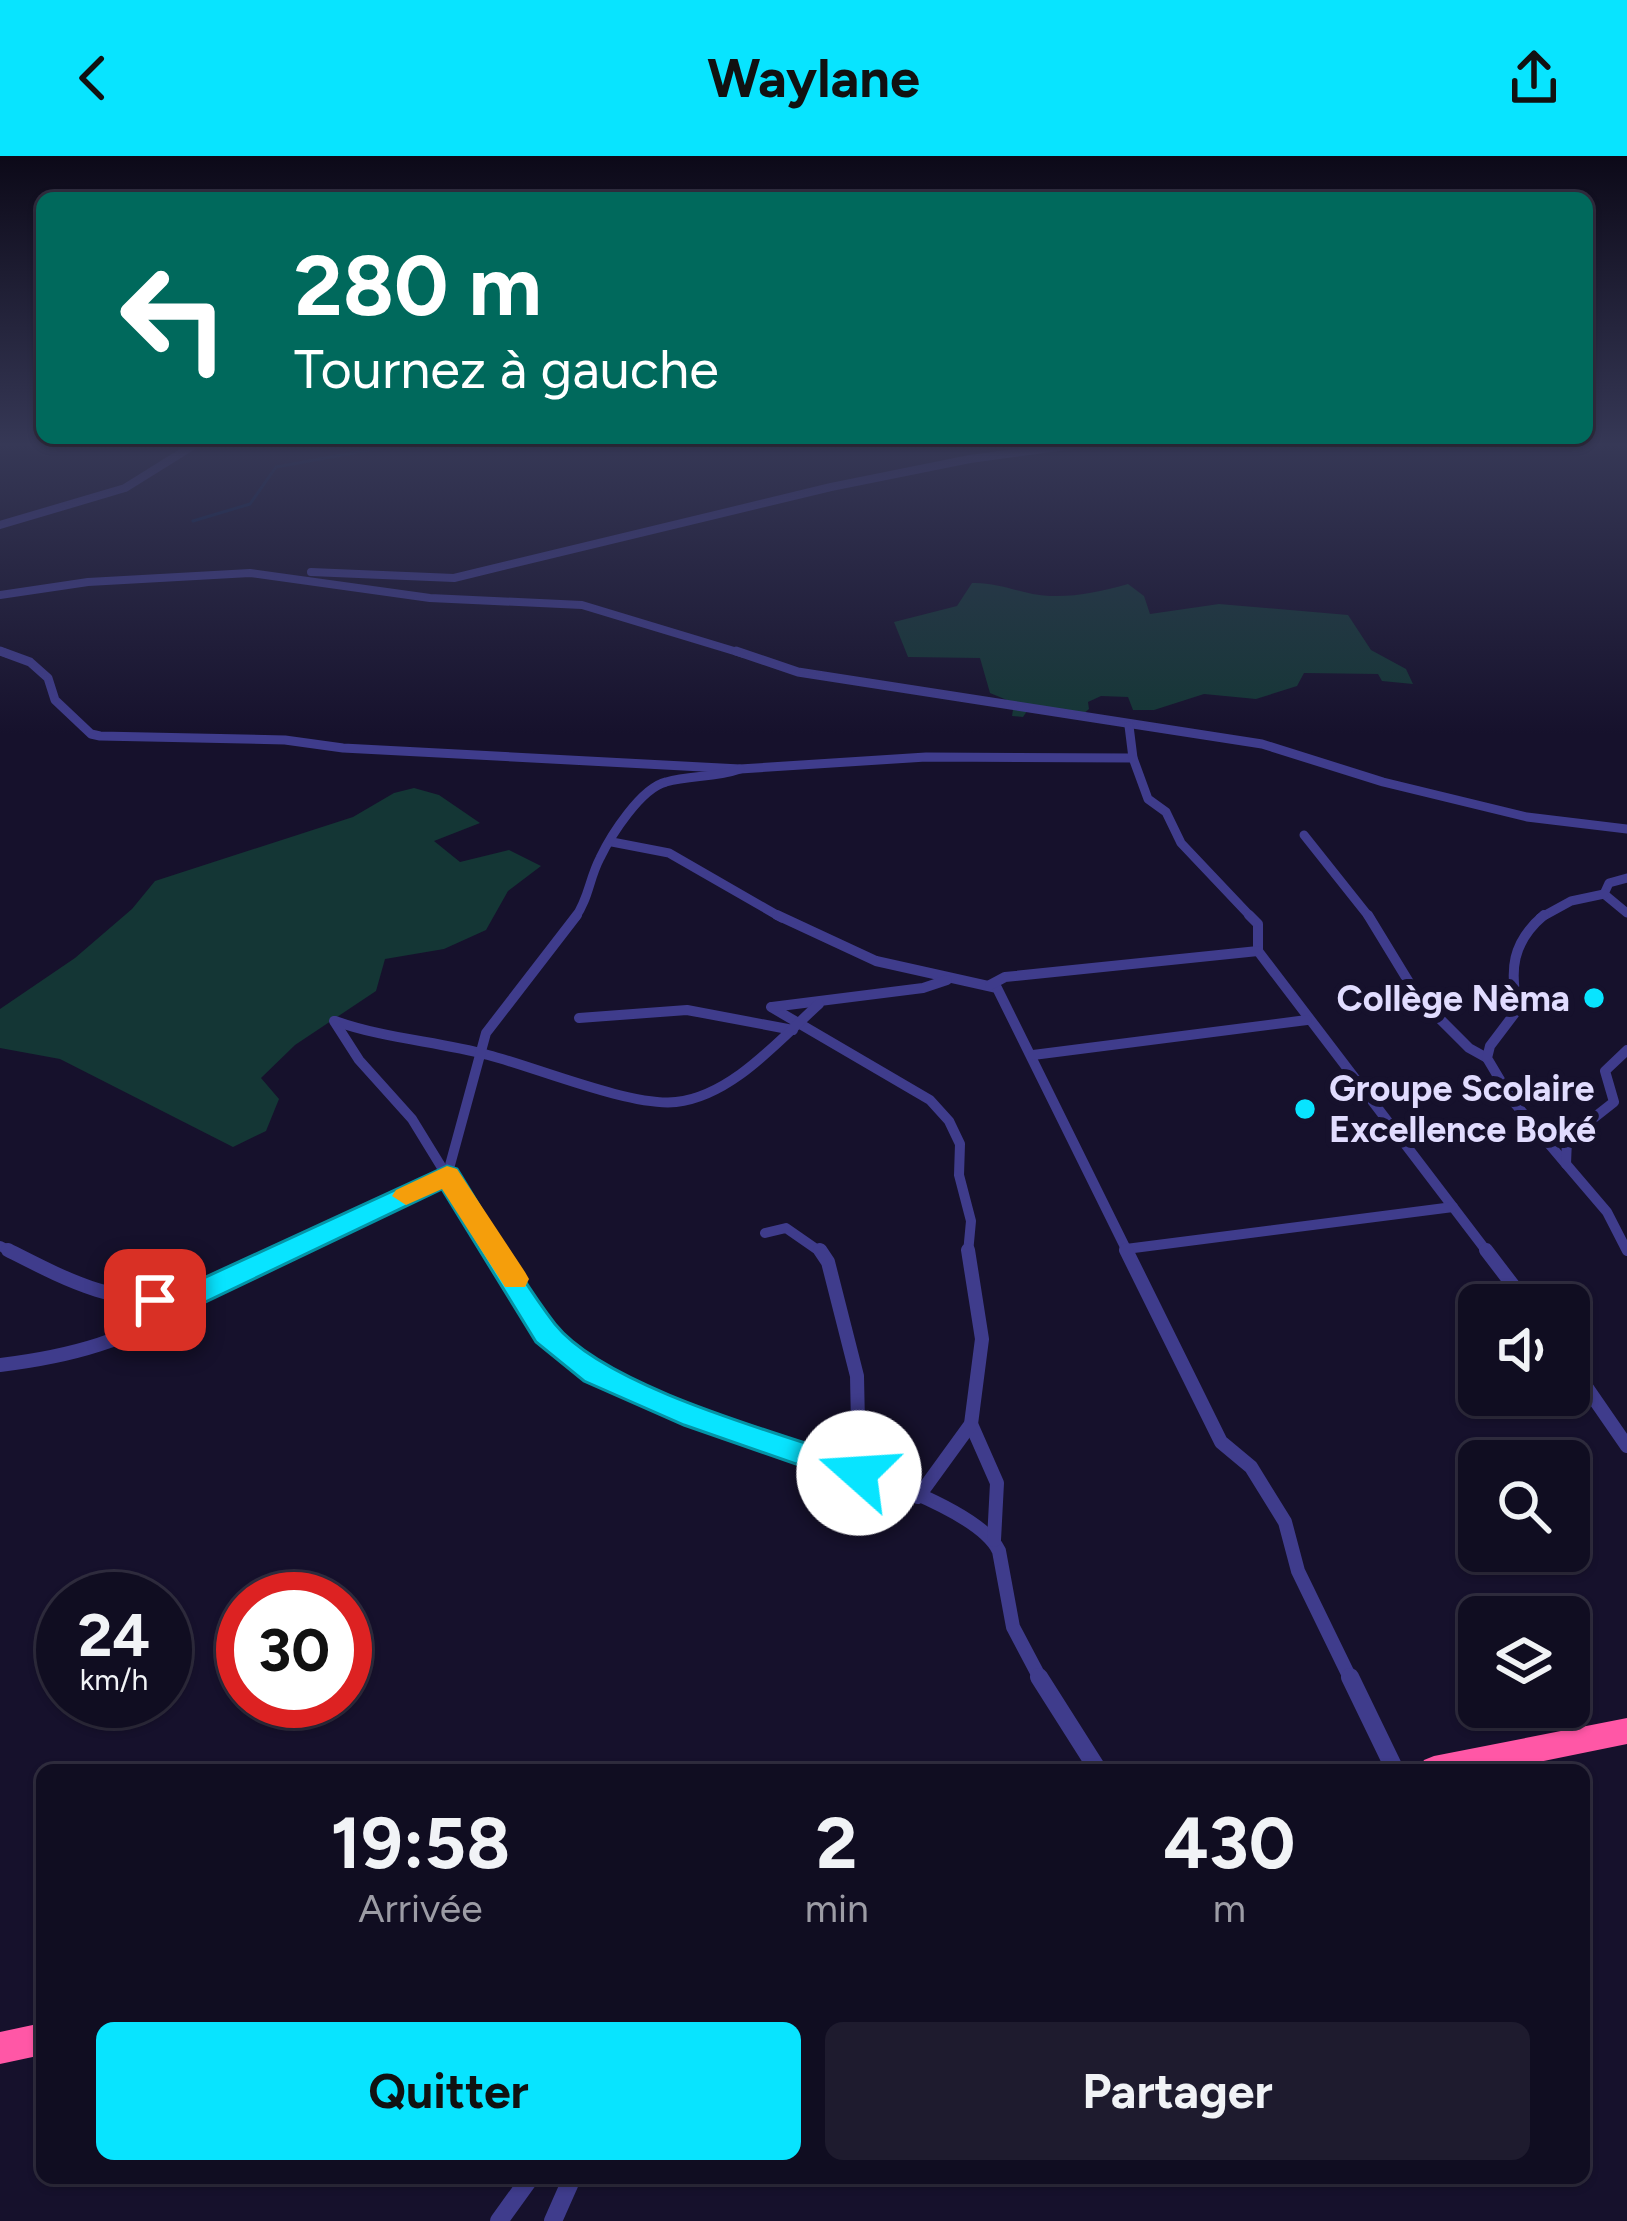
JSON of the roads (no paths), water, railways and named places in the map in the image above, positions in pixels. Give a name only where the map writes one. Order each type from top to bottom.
[{"type":"highway","points":[[1464,1764],[1627,1731]]},
{"type":"highway","points":[[0,2048],[36,2040]]},
{"type":"street","points":[[0,596],[88,582],[250,573],[454,578],[606,541]]},
{"type":"street","points":[[250,573],[430,598],[595,607],[798,672],[1262,744],[1383,782],[1527,817],[1627,829]]},
{"type":"street","points":[[0,650],[31,662],[48,678],[55,700],[91,734],[100,736],[286,740],[343,748],[740,769],[926,757],[1133,758]]},
{"type":"street","points":[[1129,726],[1133,758],[1148,799],[1166,812],[1181,843],[1258,924],[1258,952],[1512,1284]]},
{"type":"street","points":[[0,1365],[42,1362],[132,1330],[179,1307],[189,1297],[447,1175],[486,1033],[588,900],[598,859],[644,796],[663,782],[718,777],[740,769]]},
{"type":"street","points":[[1304,835],[1377,926],[1388,953],[1418,997],[1469,1048],[1487,1058],[1512,1100],[1606,1212],[1627,1252]]},
{"type":"street","points":[[612,842],[669,853],[804,930],[876,961],[997,988],[1221,1442],[1251,1467],[1285,1522],[1298,1571],[1392,1764]]},
{"type":"street","points":[[1604,894],[1609,884],[1627,878]]},
{"type":"street","points":[[1487,1058],[1490,1046],[1518,1010],[1510,976],[1525,933],[1552,906],[1576,896],[1604,894],[1627,914]]},
{"type":"street","points":[[990,985],[1005,977],[1258,952]]},
{"type":"street","points":[[918,1497],[971,1424],[982,1339],[966,1240],[970,1209],[953,1130],[930,1100],[796,1027],[771,1007],[819,1004],[948,980]]},
{"type":"street","points":[[819,1004],[796,1027],[711,1090],[676,1102],[641,1099],[482,1053],[383,1038],[334,1021],[359,1060],[412,1119],[547,1334],[595,1373],[695,1416],[918,1497],[972,1520],[994,1540]]},
{"type":"street","points":[[579,1018],[712,1011],[796,1027]]},
{"type":"street","points":[[1033,1054],[1307,1019]]},
{"type":"street","points":[[1566,1164],[1567,1139],[1614,1102],[1605,1071],[1627,1050]]},
{"type":"street","points":[[1126,1249],[1210,1240],[1349,1215],[1454,1207]]},
{"type":"street","points":[[765,1233],[786,1228],[819,1249],[828,1262],[857,1376],[859,1473]]},
{"type":"street","points":[[0,1246],[97,1294],[155,1300],[189,1297]]},
{"type":"street","points":[[1590,1392],[1627,1446]]},
{"type":"street","points":[[971,1424],[998,1483],[994,1540],[1017,1638],[1095,1764]]},
{"type":"street","points":[[499,2221],[526,2184]]},
{"type":"street","points":[[553,2221],[569,2184]]},
{"type":"place","name":"Collège Nèma","points":[[1594,998]]},
{"type":"place","name":"Groupe Scolaire Excellence Boké","points":[[1305,1109]]}]
